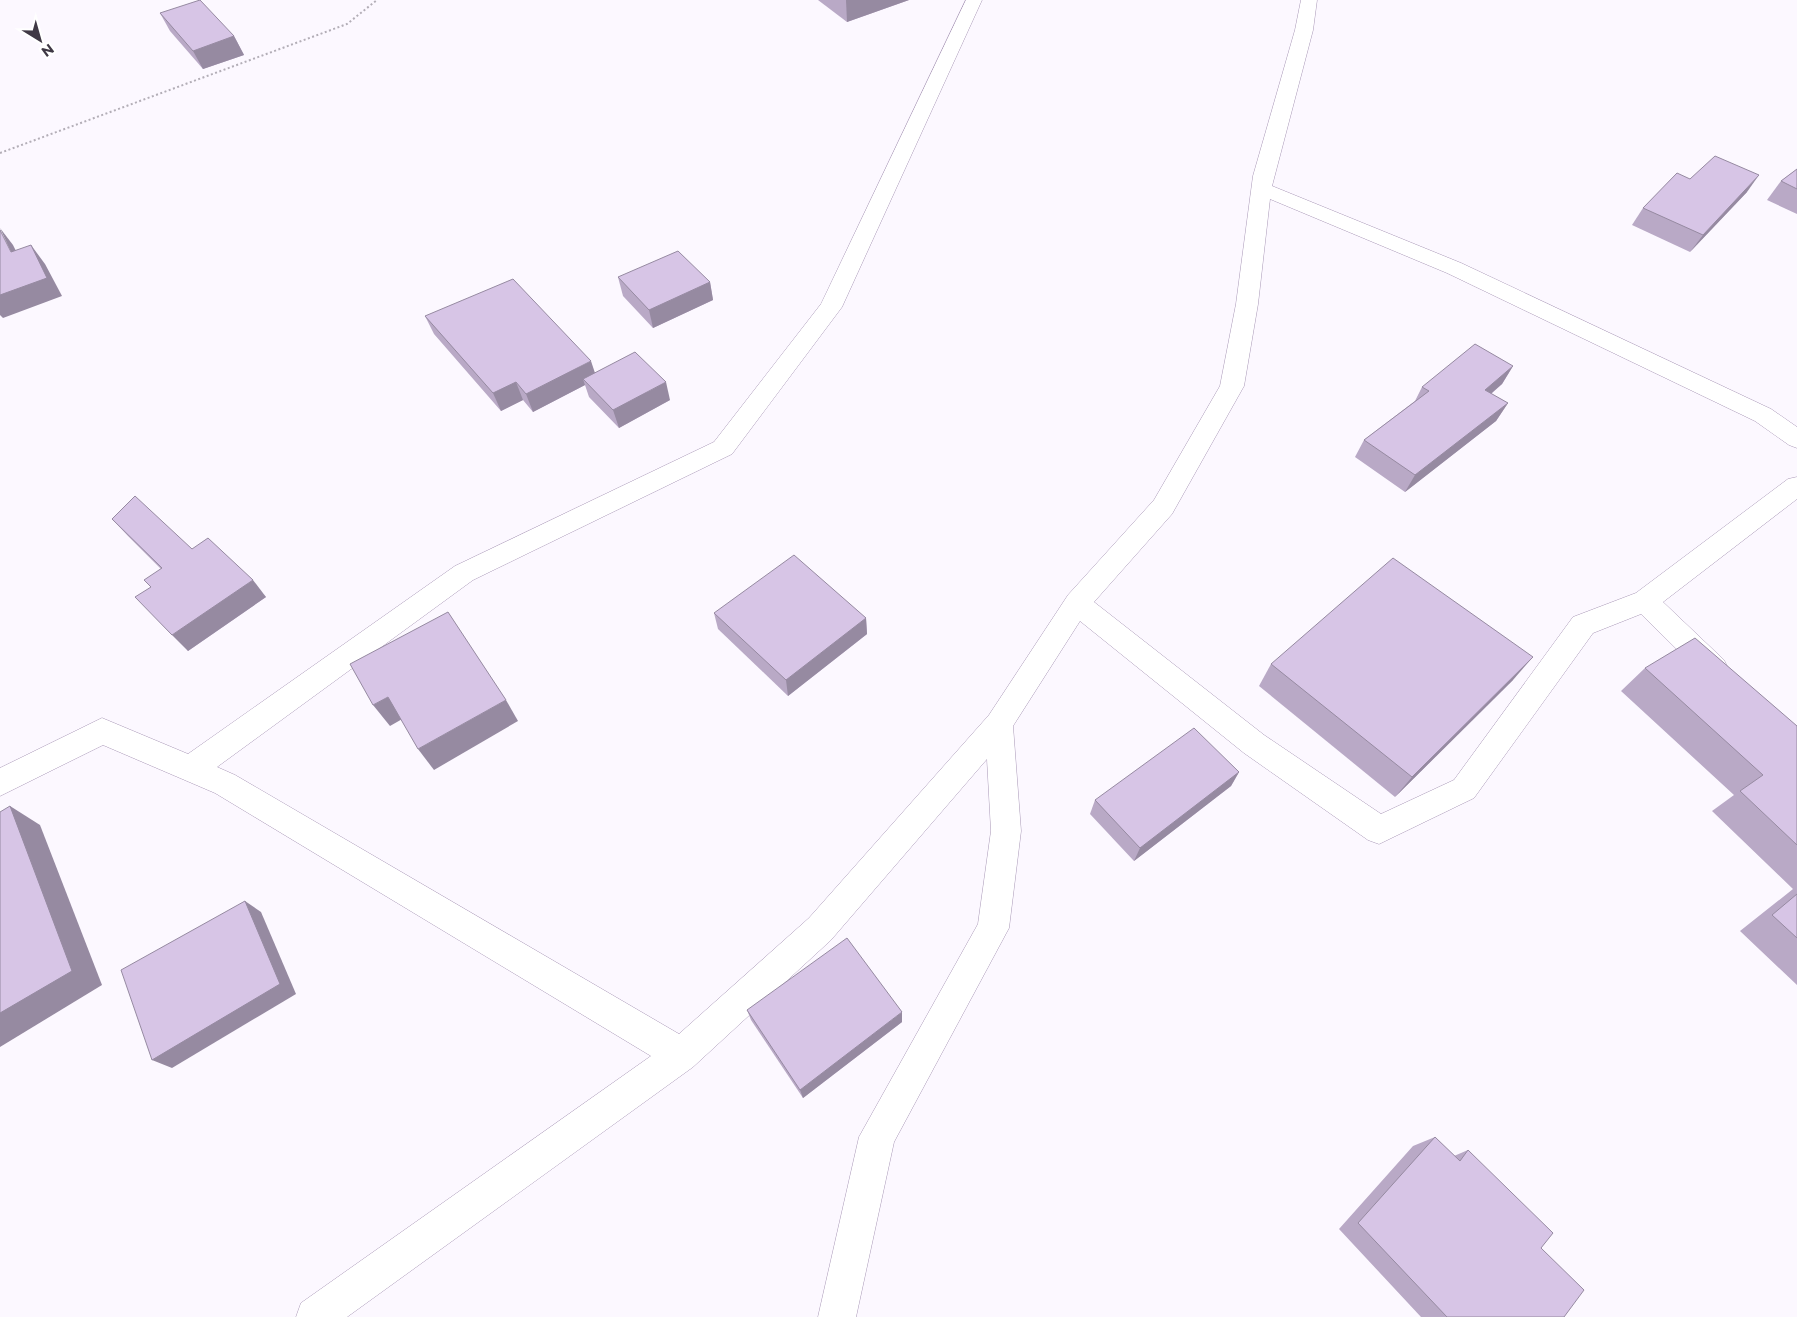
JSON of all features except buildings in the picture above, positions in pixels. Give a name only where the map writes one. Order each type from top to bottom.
[{"type":"street","points":[[190,769],[464,573],[723,448],[831,307],[974,0]]},
{"type":"street","points":[[315,1317],[682,1054],[820,929],[999,724],[1077,603],[1163,507],[1232,386],[1247,304],[1262,189],[1304,30],[1309,0]]},
{"type":"street","points":[[1262,189],[1454,268],[1764,415],[1797,438]]},
{"type":"street","points":[[1077,603],[1254,744],[1379,830],[1464,789],[1583,625],[1645,601],[1797,486]]},
{"type":"street","points":[[1645,601],[1729,682]]},
{"type":"street","points":[[837,1317],[877,1137],[994,928],[1006,831],[999,724]]},
{"type":"street","points":[[0,783],[102,732],[190,769],[234,790],[682,1054]]},
{"type":"path","points":[[0,153],[347,24],[377,0]]}]
